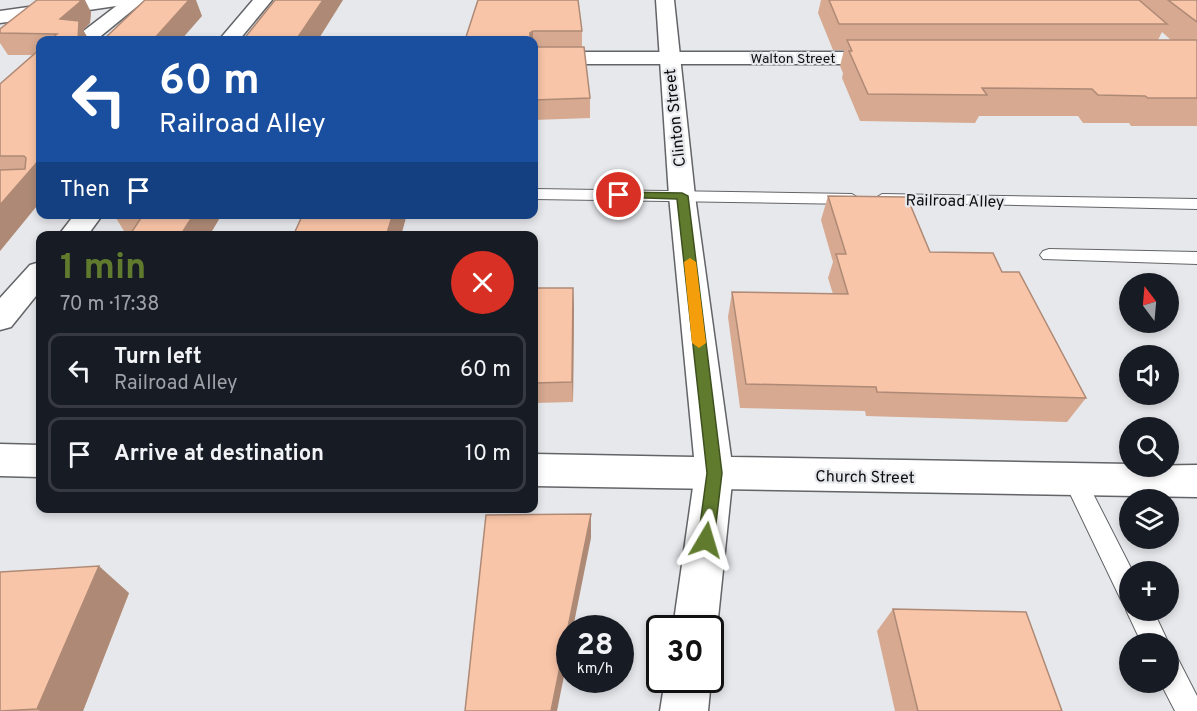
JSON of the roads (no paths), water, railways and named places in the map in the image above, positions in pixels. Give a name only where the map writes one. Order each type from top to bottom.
[{"type":"street","points":[[0,17],[116,0]]},
{"type":"street","points":[[89,36],[136,0]]},
{"type":"street","points":[[232,36],[263,0]]},
{"type":"street","name":"Clinton Street","points":[[664,0],[682,196],[714,473],[697,615]]},
{"type":"street","name":"Walton Street","points":[[538,58],[904,58]]},
{"type":"street","points":[[76,231],[86,219]]},
{"type":"street","points":[[0,319],[36,277]]},
{"type":"street","points":[[0,460],[36,461]]},
{"type":"street","name":"Church Street","points":[[538,470],[1197,481]]},
{"type":"street","points":[[684,711],[686,693]]},
{"type":"lane","name":"Railroad Alley","points":[[538,194],[1197,204]]},
{"type":"lane","points":[[1049,255],[1197,258]]},
{"type":"lane","points":[[1074,479],[1119,569]]},
{"type":"lane","points":[[1179,690],[1190,711]]}]
